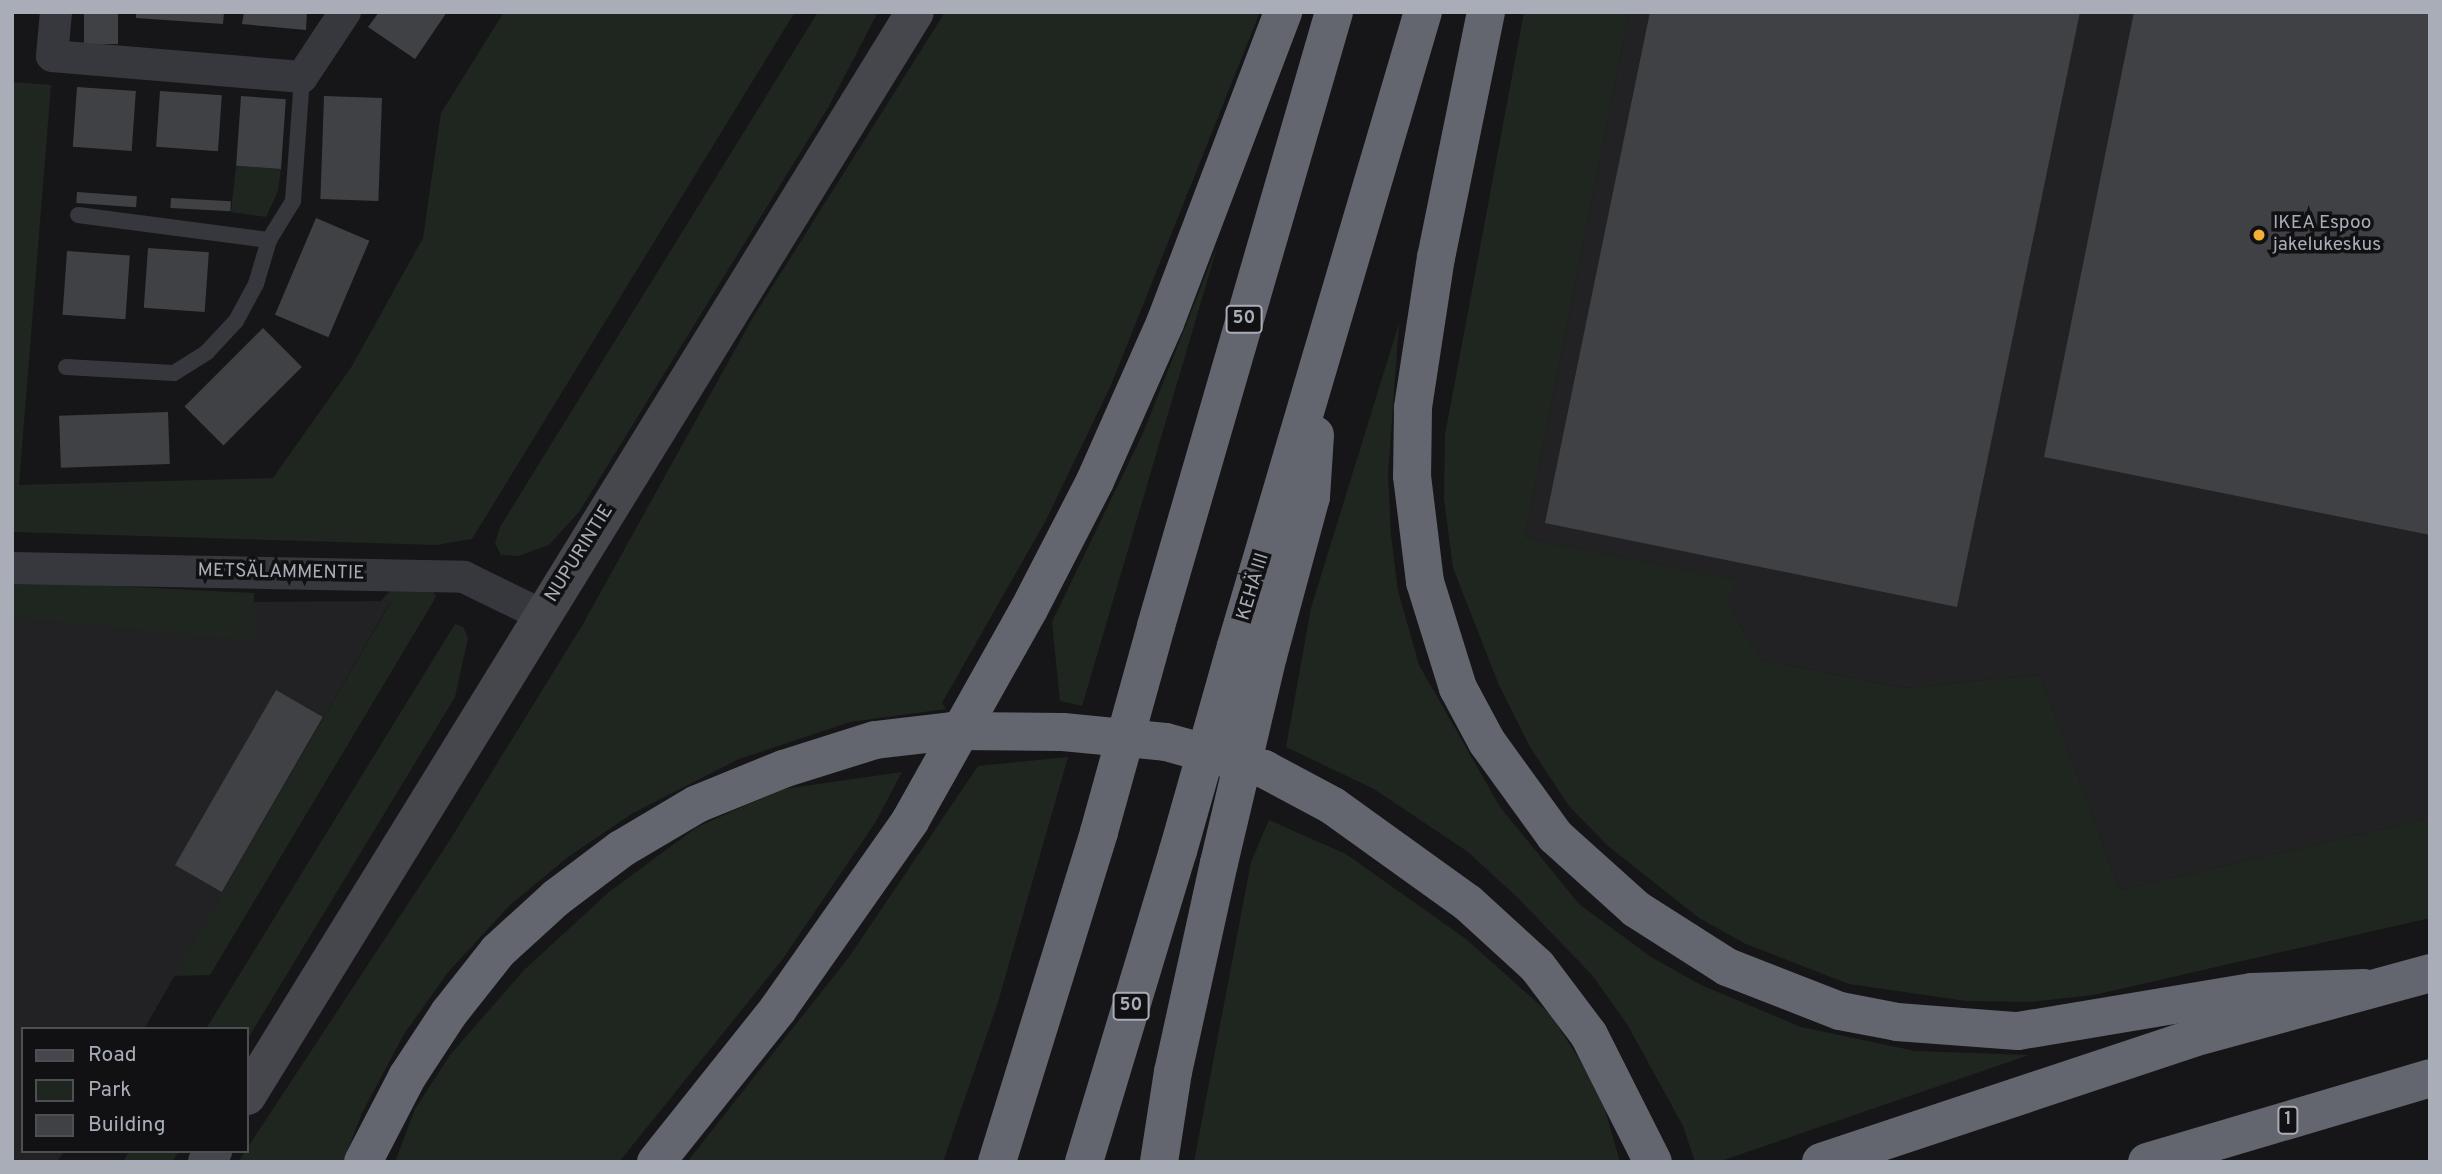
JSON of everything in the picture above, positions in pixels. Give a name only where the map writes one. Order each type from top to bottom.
[{"type":"highway","points":[[656,1162],[778,1009],[910,821],[1029,609],[1095,481],[1165,323],[1283,12]]},
{"type":"highway","name":"50","points":[[997,1162],[1098,832],[1334,12]]},
{"type":"highway","name":"KEHÄ III","points":[[1084,1162],[1178,851],[1252,651],[1319,363],[1423,12]]},
{"type":"highway","points":[[1486,12],[1436,257],[1413,408],[1412,476],[1425,582],[1458,688],[1487,742],[1555,836],[1636,909],[1727,967],[1840,1011],[1897,1023],[2018,1031],[2252,992],[2364,989]]},
{"type":"highway","points":[[1159,1162],[1173,1072],[1219,863],[1252,651]]},
{"type":"highway","points":[[363,1162],[407,1077],[449,1013],[498,951],[556,898],[621,849],[697,804],[783,769],[876,740],[953,731],[1063,732],[1166,742],[1264,769],[1333,806],[1468,903],[1538,966],[1589,1035],[1650,1153]]},
{"type":"highway","points":[[1821,1162],[2193,1038],[2430,973]]},
{"type":"highway","name":"1","points":[[2147,1162],[2430,1078]]},
{"type":"main road","name":"NUPURINTIE","points":[[248,1094],[915,12]]},
{"type":"street","points":[[56,12],[52,56],[302,77],[345,12]]},
{"type":"street","name":"METSÄLAMMENTIE","points":[[12,568],[464,577],[542,615]]},
{"type":"lane","points":[[66,367],[174,373],[207,352],[236,321],[256,284],[269,240],[293,201],[302,77]]},
{"type":"lane","points":[[78,215],[269,240]]},
{"type":"shaded area","points":[[1629,12],[2430,12],[2430,818],[2120,890],[2040,675],[1903,688],[1761,660],[1728,605],[1735,580],[1525,538]]},
{"type":"shaded area","points":[[12,590],[253,602],[391,601],[145,1027],[21,1027],[21,1153],[63,1153],[57,1162],[12,1162]]},
{"type":"green space","points":[[504,12],[795,12],[472,539],[436,545],[12,532],[12,82],[51,85],[19,485],[273,478],[352,366],[423,238],[441,113]]},
{"type":"green space","points":[[818,12],[878,12],[829,106],[579,512],[549,545],[518,556],[501,555],[495,543],[500,527]]},
{"type":"green space","points":[[945,12],[1260,12],[1111,385],[1046,520],[942,703],[946,709],[850,722],[739,759],[633,813],[568,857],[510,905],[449,971],[404,1034],[362,1113],[343,1162],[238,1162],[244,1153],[248,1153],[248,1147],[448,843],[583,624],[752,319]]},
{"type":"green space","points":[[1524,12],[1629,12],[1525,538],[1736,580],[1728,605],[1761,660],[1903,688],[2040,675],[2120,890],[2430,818],[2430,918],[2094,995],[2030,1002],[1966,1001],[1849,984],[1746,944],[1699,918],[1608,846],[1569,806],[1530,747],[1499,685],[1453,568],[1444,499],[1445,435]]},
{"type":"green space","points":[[236,166],[281,169],[278,191],[266,217],[231,212]]},
{"type":"green space","points":[[1218,244],[1082,706],[1060,701],[1052,622],[1144,431]]},
{"type":"green space","points":[[1399,323],[1388,475],[1391,535],[1398,591],[1419,665],[1500,807],[1579,904],[1651,957],[1701,985],[1801,1027],[1915,1051],[2029,1055],[1718,1162],[1695,1162],[1683,1126],[1627,1024],[1592,975],[1518,898],[1468,852],[1374,789],[1286,747],[1311,608]]},
{"type":"green space","points":[[12,581],[254,593],[254,641],[12,617]]},
{"type":"green space","points":[[392,589],[433,591],[436,597],[210,975],[174,976],[391,602],[381,601]]},
{"type":"green space","points":[[455,624],[463,627],[468,638],[455,697],[248,1038],[248,1027],[207,1027]]},
{"type":"green space","points":[[1068,757],[998,1002],[943,1162],[687,1162],[849,957],[978,766]]},
{"type":"green space","points":[[902,772],[875,823],[782,960],[619,1162],[395,1162],[415,1109],[450,1055],[524,970],[609,892],[697,827],[783,789]]},
{"type":"green space","points":[[1269,820],[1346,854],[1466,939],[1551,1015],[1600,1092],[1620,1162],[1194,1162],[1251,862]]},
{"type":"green space","points":[[128,1153],[178,1153],[172,1162],[123,1162]]},
{"type":"building","points":[[84,12],[118,12],[118,44],[84,44]]},
{"type":"building","points":[[136,12],[224,12],[223,24],[136,18]]},
{"type":"building","points":[[244,12],[307,12],[306,30],[242,24]]},
{"type":"building","points":[[379,12],[447,12],[415,59],[368,27]]},
{"type":"building","points":[[1650,12],[2080,12],[1957,607],[1545,523]]},
{"type":"building","name":"IKEA Espoo jakelukeskus","points":[[2134,12],[2430,12],[2430,535],[2044,457]]},
{"type":"building","points":[[77,87],[136,91],[132,151],[73,147]]},
{"type":"building","points":[[160,91],[222,95],[218,151],[156,147]]},
{"type":"building","points":[[241,96],[286,99],[281,169],[236,166]]},
{"type":"building","points":[[324,96],[382,98],[378,201],[320,199]]},
{"type":"building","points":[[77,192],[137,196],[136,207],[76,203]]},
{"type":"building","points":[[171,198],[231,201],[230,211],[170,208]]},
{"type":"building","points":[[316,218],[369,241],[328,337],[275,315]]},
{"type":"building","points":[[148,248],[209,252],[205,312],[144,308]]},
{"type":"building","points":[[67,251],[130,255],[125,319],[63,315]]},
{"type":"building","points":[[263,328],[302,367],[223,445],[185,406]]},
{"type":"building","points":[[168,412],[170,464],[61,468],[59,416]]},
{"type":"building","points":[[276,690],[323,717],[222,892],[175,865]]},
{"type":"place","name":"IKEA Espoo jakelukeskus","points":[[2259,235]]}]
